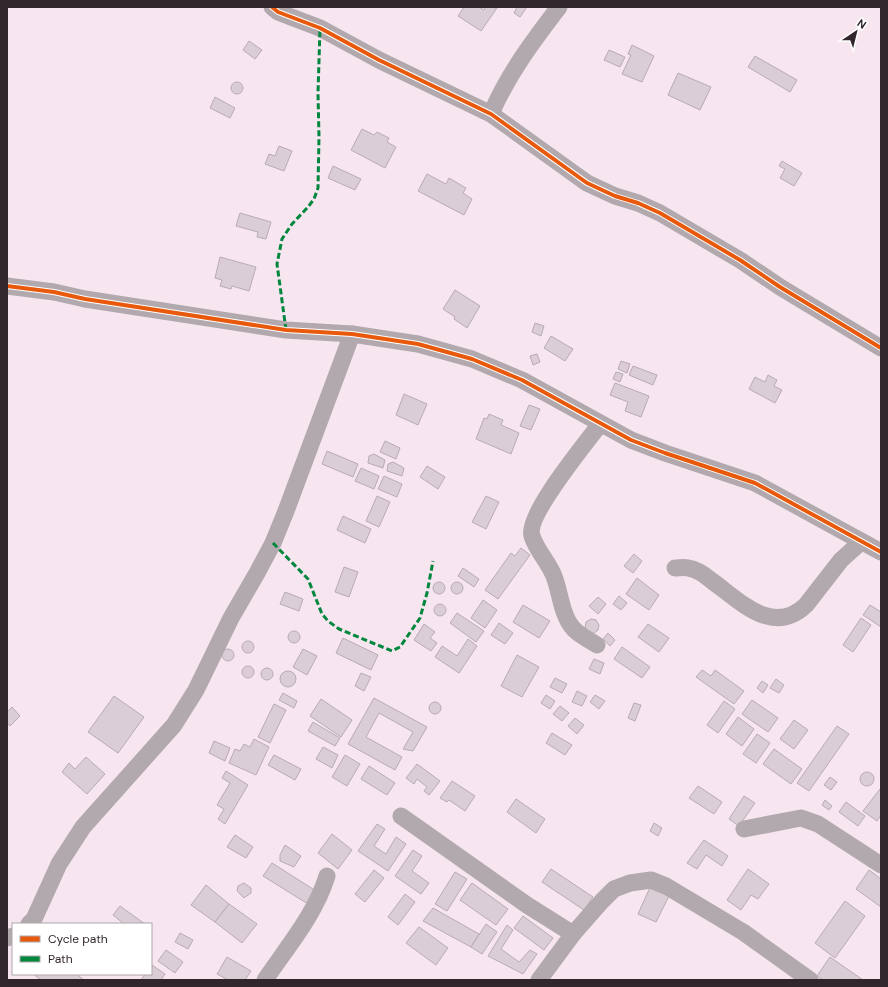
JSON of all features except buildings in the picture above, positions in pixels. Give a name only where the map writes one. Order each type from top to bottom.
[{"type":"street","points":[[272,7],[278,12],[320,28],[380,60],[491,114],[588,183],[615,196],[638,203],[660,213],[740,260],[780,287],[881,348]]},
{"type":"street","points":[[491,114],[504,86],[523,56],[559,7]]},
{"type":"street","points":[[7,286],[54,292],[85,299],[286,330],[352,334],[418,344],[472,359],[522,380],[631,440],[665,454],[755,483],[881,552]]},
{"type":"street","points":[[30,923],[34,919],[58,864],[83,827],[174,725],[196,690],[231,618],[273,543],[352,334]]},
{"type":"street","points":[[598,645],[576,631],[566,618],[555,577],[531,535],[532,523],[544,499],[600,424]]},
{"type":"street","points":[[675,568],[688,568],[700,572],[756,612],[766,617],[779,618],[799,611],[806,605],[841,560],[861,542]]},
{"type":"street","points":[[401,816],[527,905],[573,934]]},
{"type":"street","points":[[744,829],[801,818],[818,824],[881,865]]},
{"type":"street","points":[[265,980],[313,909],[322,891],[327,876]]},
{"type":"street","points":[[540,980],[573,934],[614,889],[630,883],[650,880],[666,886],[743,932],[810,980]]},
{"type":"marked path","points":[[286,330],[277,264],[282,239],[292,224],[314,199],[318,188],[320,28]]},
{"type":"marked path","points":[[273,543],[308,579],[322,614],[328,621],[339,629],[392,651],[400,647],[420,618],[427,593],[433,561]]},
{"type":"cycle path","points":[[272,7],[278,12],[320,28],[379,60],[491,114],[587,183],[615,196],[638,203],[660,213],[740,260],[780,287],[881,348]]},
{"type":"cycle path","points":[[7,286],[54,292],[85,299],[286,330],[352,334],[418,344],[472,359],[522,380],[631,440],[755,483],[881,552]]}]
